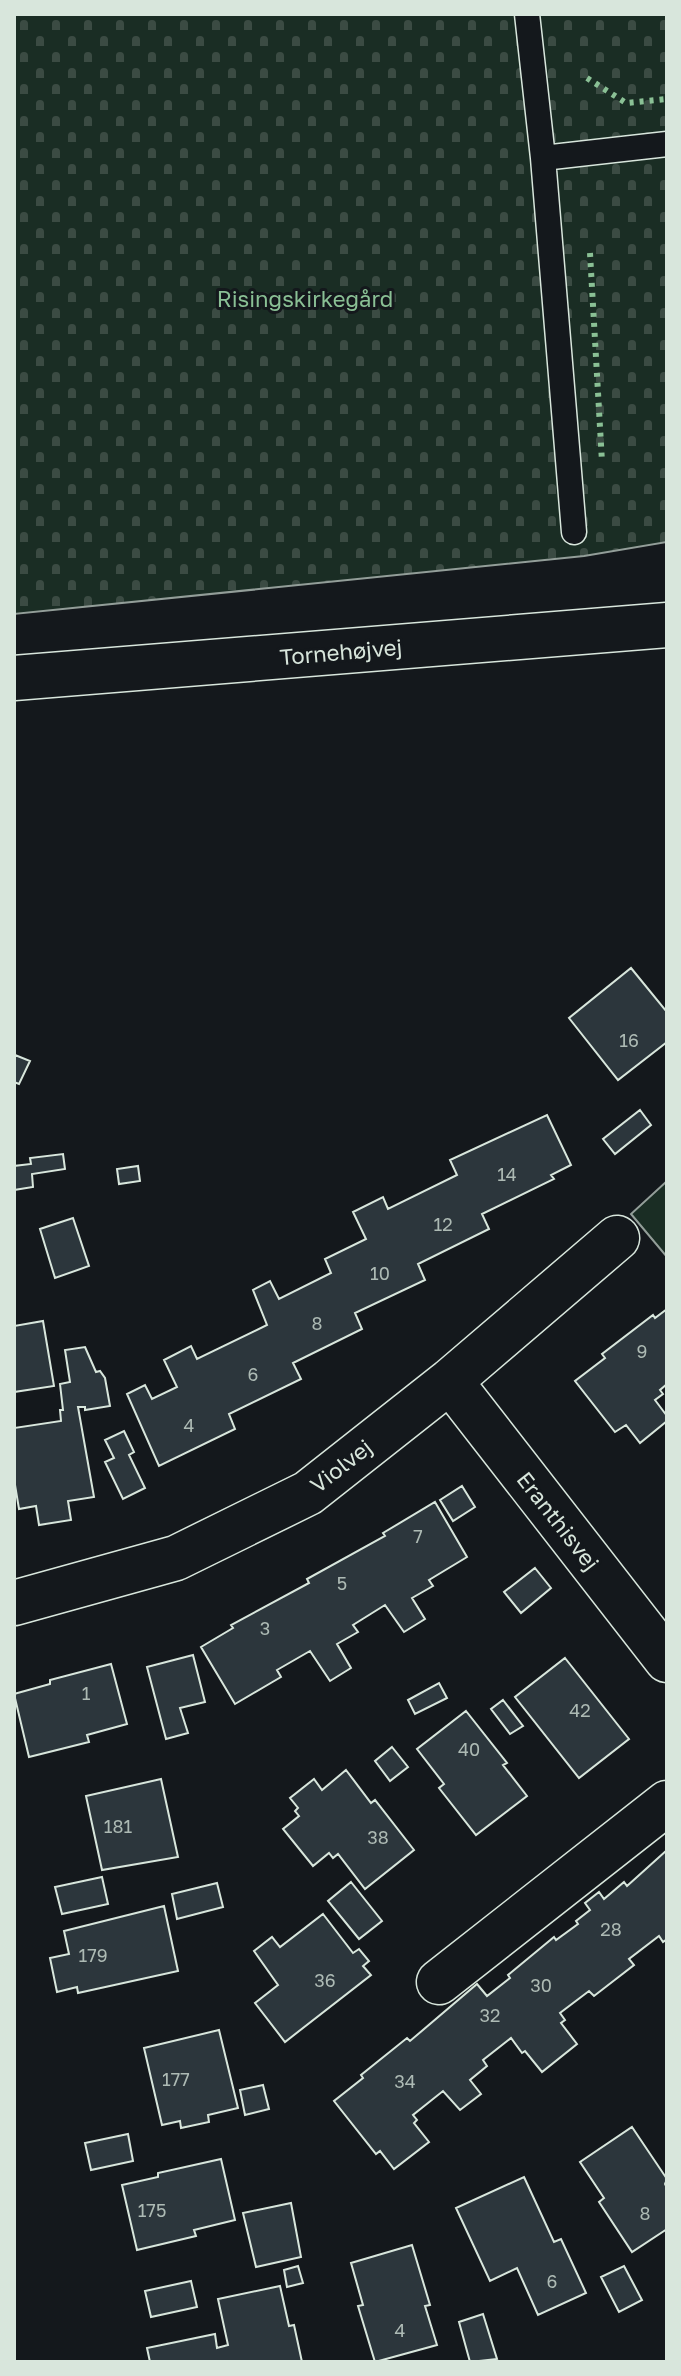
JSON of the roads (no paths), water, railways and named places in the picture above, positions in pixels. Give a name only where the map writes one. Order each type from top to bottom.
[{"type":"street","name":"Tornehøjvej","points":[[14,678],[667,625]]},
{"type":"street","name":"Violvej","points":[[14,1603],[176,1558],[308,1493],[450,1381],[617,1238]]},
{"type":"street","name":"Eranthisvej","points":[[450,1381],[667,1660]]},
{"type":"street","points":[[439,1982],[667,1803]]},
{"type":"lane","points":[[527,14],[543,158],[574,532]]},
{"type":"lane","points":[[543,158],[667,144]]},
{"type":"park label","name":"Risingskirkegård","points":[[305,299]]}]
